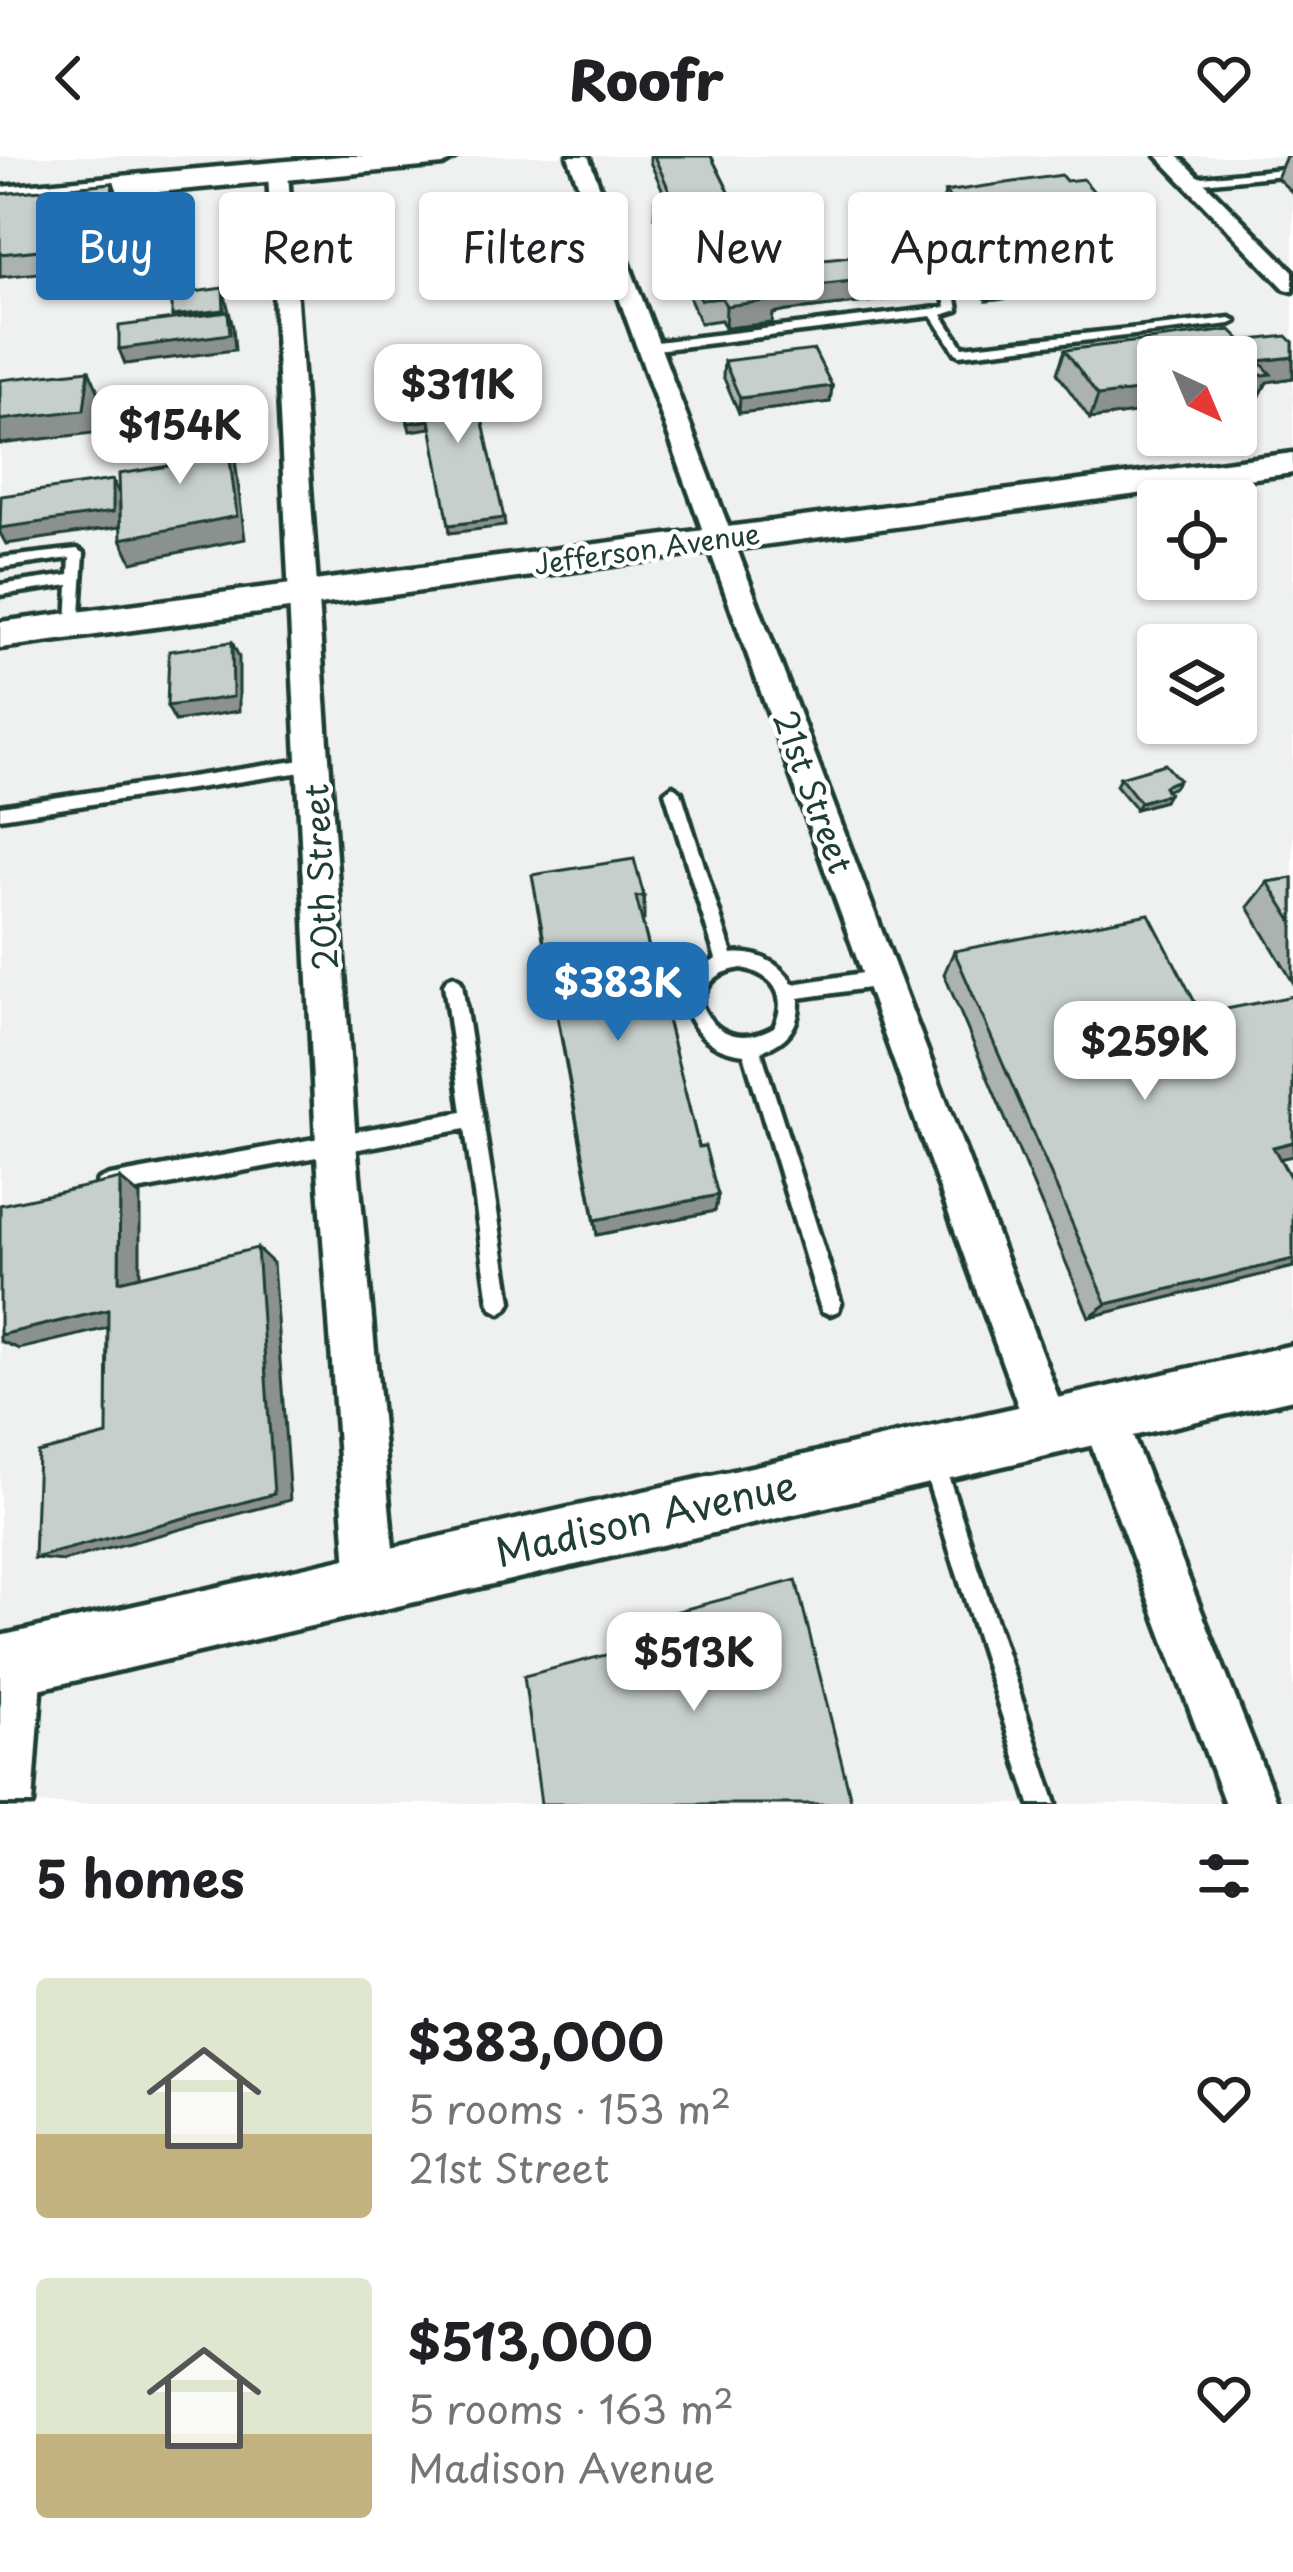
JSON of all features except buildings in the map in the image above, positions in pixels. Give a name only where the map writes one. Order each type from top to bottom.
[{"type":"main road","points":[[0,197],[443,156]]},
{"type":"street","name":"21st Street","points":[[578,156],[882,978],[1075,1422],[1251,1804]]},
{"type":"street","points":[[1167,156],[1292,281]]},
{"type":"street","name":"20th Street","points":[[278,172],[336,1143],[372,1582]]},
{"type":"street","name":"Jefferson Avenue","points":[[0,635],[1293,463]]},
{"type":"street","name":"Madison Avenue","points":[[9,1665],[1293,1372]]},
{"type":"street","points":[[7,1804],[9,1665]]},
{"type":"lane","points":[[1192,181],[1293,171]]},
{"type":"lane","points":[[649,346],[952,310],[950,300]]},
{"type":"lane","points":[[934,312],[960,351],[1230,321]]},
{"type":"lane","points":[[0,563],[77,554],[74,626]]},
{"type":"lane","points":[[0,590],[76,579]]},
{"type":"lane","points":[[0,812],[315,764]]},
{"type":"lane","points":[[674,792],[726,962]]},
{"type":"lane","points":[[726,962],[758,962],[772,969],[790,992],[793,1006],[781,1033],[752,1046],[718,1040],[696,1018],[692,1004],[701,977],[726,962]]},
{"type":"lane","points":[[790,992],[882,978]]},
{"type":"lane","points":[[453,984],[500,1302]]},
{"type":"lane","points":[[752,1046],[830,1303]]},
{"type":"lane","points":[[90,1190],[473,1119]]},
{"type":"lane","points":[[930,1454],[1043,1804]]},
{"type":"shaded area","points":[[0,156],[1293,156],[1293,1804],[0,1804]]}]
